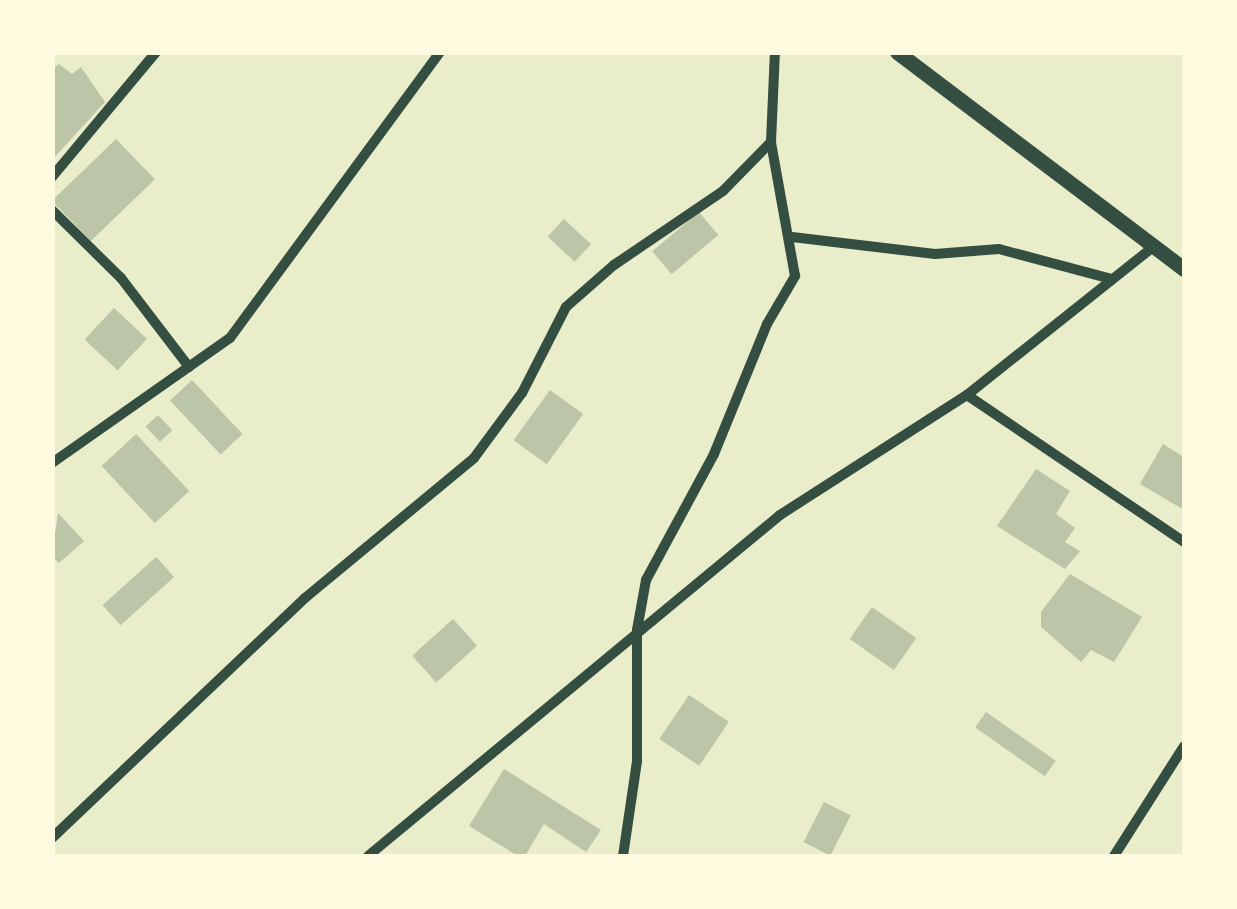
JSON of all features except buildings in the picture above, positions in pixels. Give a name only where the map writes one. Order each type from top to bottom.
[{"type":"street","points":[[52,177],[156,52]]},
{"type":"street","points":[[52,462],[230,338],[440,52]]},
{"type":"street","points":[[624,856],[637,761],[637,630],[646,580],[714,454],[768,324],[796,276],[792,236],[770,142],[775,52]]},
{"type":"street","points":[[896,52],[1184,268]]},
{"type":"street","points":[[52,838],[304,598],[474,458],[522,393],[566,308],[614,265],[722,192],[770,142]]},
{"type":"street","points":[[52,210],[121,278],[189,366]]},
{"type":"street","points":[[792,236],[935,254],[999,249],[1112,279]]},
{"type":"street","points":[[368,856],[637,630],[780,516],[966,395],[1153,248]]},
{"type":"street","points":[[966,395],[1184,542]]},
{"type":"street","points":[[1114,856],[1180,762],[1184,746]]}]
